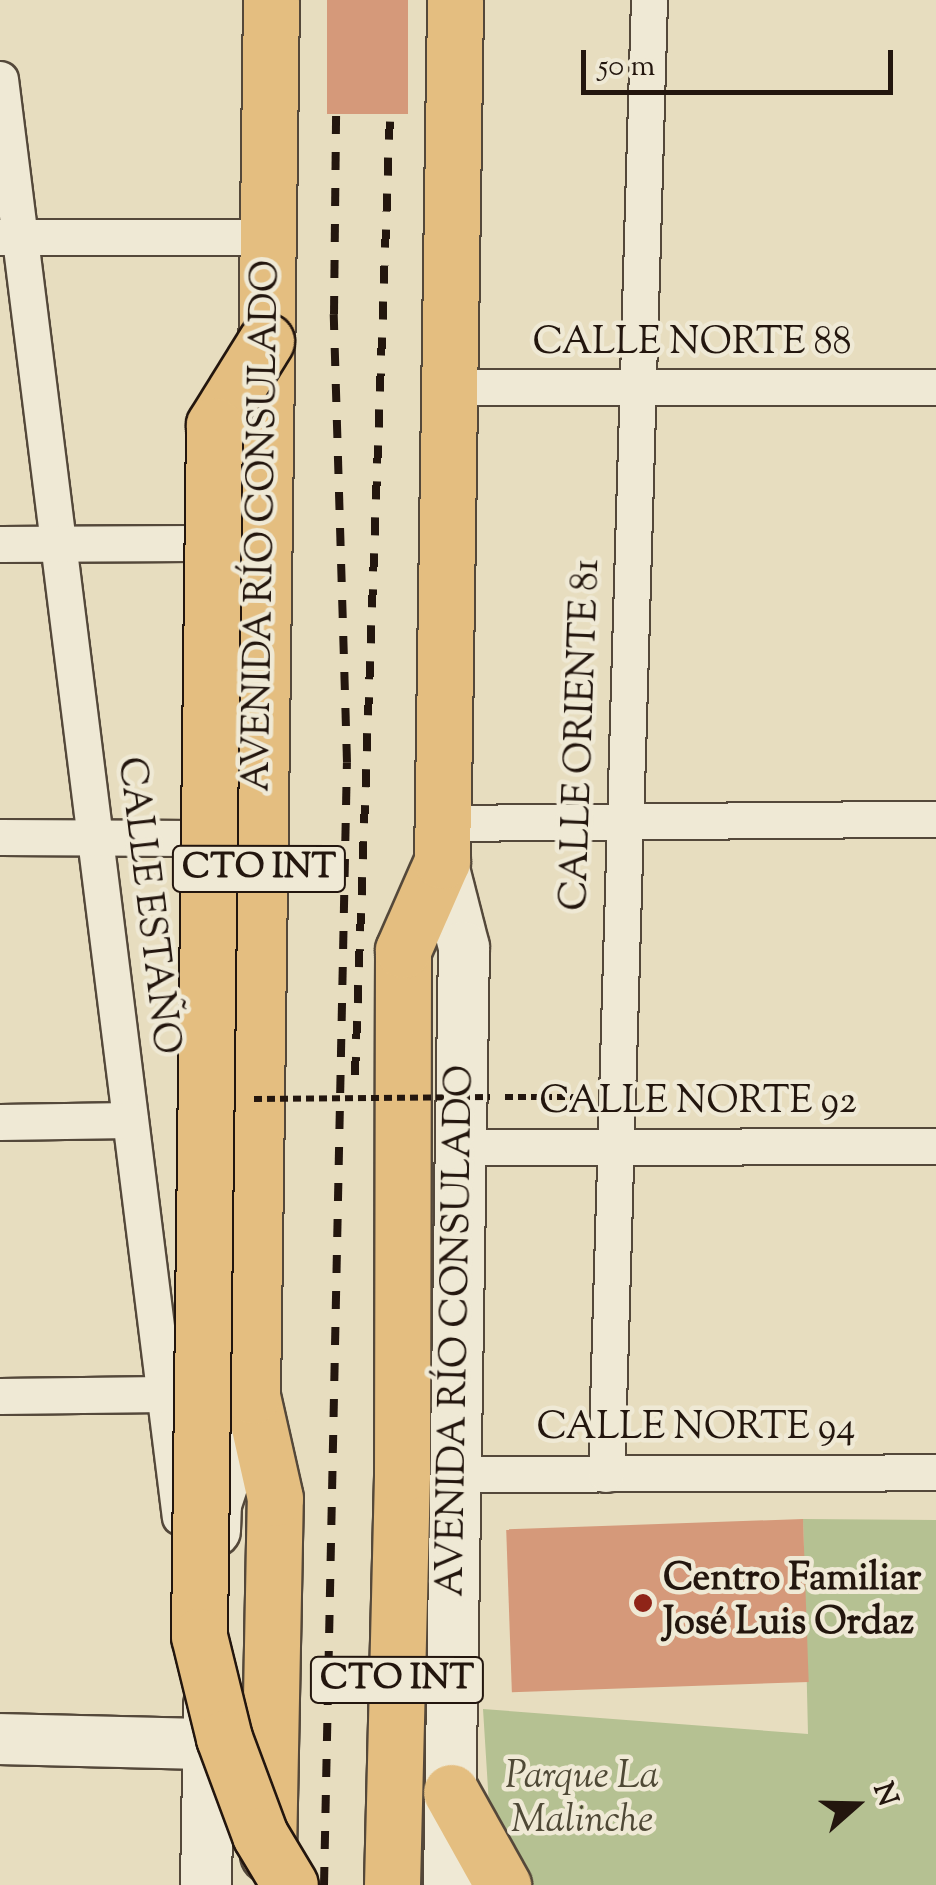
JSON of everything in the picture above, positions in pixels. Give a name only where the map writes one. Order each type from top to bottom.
[{"type":"main road","name":"AVENIDA RÍO CONSULADO","points":[[206,1885],[216,1504],[252,1396],[271,0]]},
{"type":"main road","name":"AVENIDA RÍO CONSULADO","points":[[449,1885],[464,947],[442,842],[455,0]]},
{"type":"main road","points":[[266,341],[214,425],[199,1636],[224,1738],[260,1835],[290,1885]]},
{"type":"main road","name":"CTO INT","points":[[392,1885],[402,1474],[403,950],[442,842]]},
{"type":"main road","name":"CTO INT","points":[[252,1396],[274,1498],[267,1885]]},
{"type":"main road","points":[[0,1739],[208,1744]]},
{"type":"main road","points":[[450,1792],[503,1885]]},
{"type":"street","name":"CALLE ORIENTE 81","points":[[606,1474],[612,1144],[649,0]]},
{"type":"street","name":"CALLE ESTAÑO","points":[[0,79],[10,237],[58,544],[208,1744]]},
{"type":"street","points":[[10,237],[268,237]]},
{"type":"street","name":"CALLE NORTE 88","points":[[449,387],[936,387]]},
{"type":"street","points":[[0,544],[191,543]]},
{"type":"street","points":[[442,842],[622,819],[936,819]]},
{"type":"street","points":[[0,837],[193,838]]},
{"type":"street","points":[[0,1122],[130,1120]]},
{"type":"street","name":"CALLE NORTE 92","points":[[460,1147],[936,1146]]},
{"type":"street","points":[[0,1396],[164,1394]]},
{"type":"street","name":"CALLE NORTE 94","points":[[456,1474],[936,1472]]},
{"type":"path","points":[[240,1098],[490,1097]]},
{"type":"path","points":[[512,1097],[614,1098]]},
{"type":"green space","name":"Parque La Malinche","points":[[803,1519],[936,1520],[936,1885],[494,1885],[483,1709],[808,1734]]},
{"type":"building","points":[[327,0],[408,0],[408,114],[327,114]]},
{"type":"building","name":"Centro Familiar José Luis Ordaz","points":[[803,1519],[809,1682],[512,1692],[506,1529]]},
{"type":"railway","points":[[324,1885],[347,762],[334,314],[336,114]]},
{"type":"railway","points":[[355,1075],[390,115]]},
{"type":"place","name":"Centro Familiar José Luis Ordaz","points":[[643,1603]]}]
